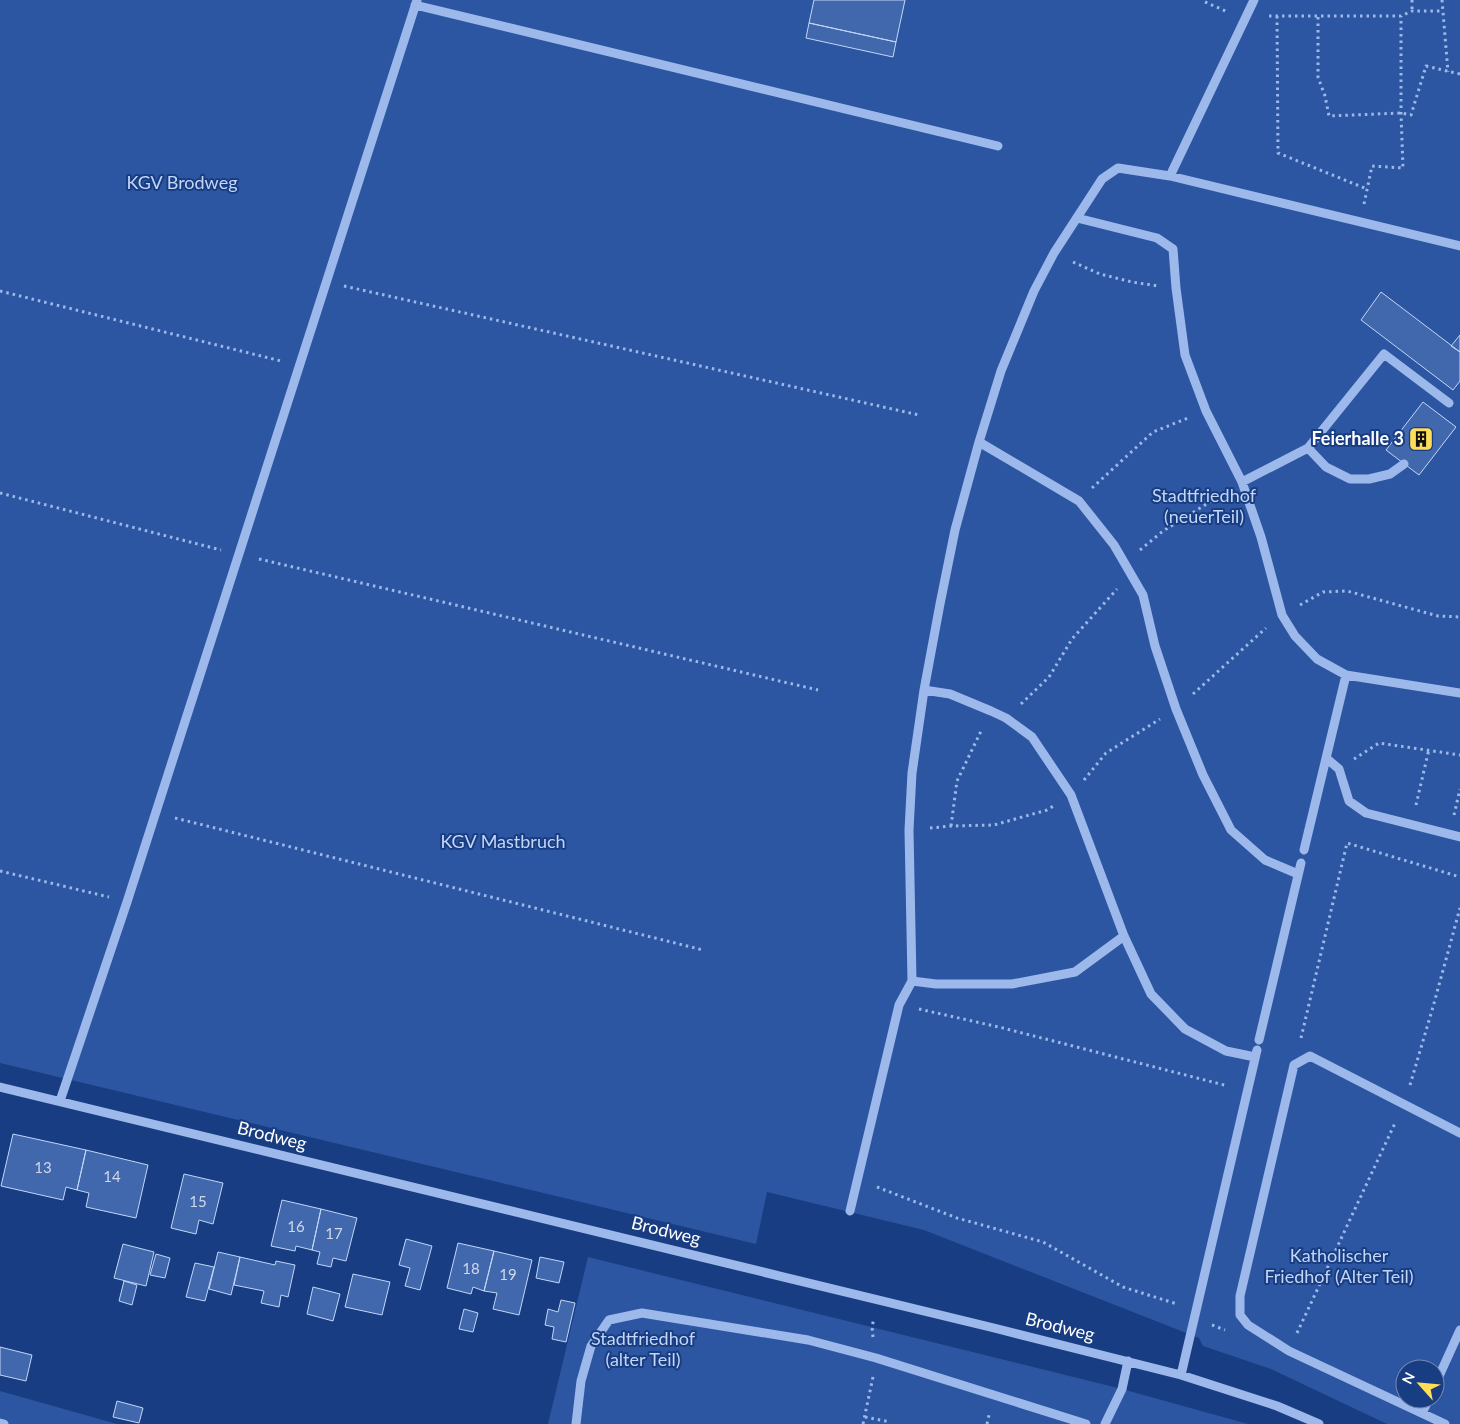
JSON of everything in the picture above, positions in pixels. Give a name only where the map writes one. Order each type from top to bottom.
[{"type":"street","points":[[1170,176],[1254,0]]},
{"type":"street","points":[[60,1101],[127,902],[154,813],[416,3],[998,146]]},
{"type":"street","points":[[850,1211],[899,1005],[912,981],[909,830],[912,772],[924,690],[955,530],[1001,371],[1034,291],[1054,253],[1102,179],[1118,168],[1170,176],[1460,246]]},
{"type":"street","points":[[1077,218],[1157,238],[1173,249],[1185,355],[1206,411],[1242,482],[1261,537],[1282,615],[1295,636],[1317,659],[1346,675],[1460,694]]},
{"type":"street","points":[[1242,482],[1308,448],[1384,354],[1449,403]]},
{"type":"street","points":[[979,442],[1079,501],[1114,545],[1143,595],[1155,646],[1176,709],[1204,775],[1231,830],[1265,860],[1298,874]]},
{"type":"street","points":[[1308,448],[1326,467],[1350,479],[1369,479],[1390,474],[1404,464]]},
{"type":"street","points":[[1304,850],[1346,675]]},
{"type":"street","points":[[924,690],[950,694],[991,711],[1006,718],[1032,738],[1071,795],[1124,936],[1151,994],[1185,1029],[1226,1051],[1256,1054],[1181,1375]]},
{"type":"street","points":[[1326,758],[1339,769],[1349,801],[1366,813],[1460,837]]},
{"type":"street","points":[[1260,1040],[1301,863]]},
{"type":"street","points":[[912,981],[936,984],[1012,984],[1075,972],[1124,936]]},
{"type":"street","points":[[1445,1424],[1289,1350],[1248,1325],[1240,1315],[1240,1296],[1294,1065],[1310,1056],[1460,1133]]},
{"type":"street","name":"Brodweg","points":[[0,1087],[1128,1361],[1181,1375],[1277,1406],[1319,1424]]},
{"type":"street","points":[[576,1424],[581,1381],[591,1346],[609,1320],[642,1313],[808,1340],[876,1358],[1086,1424]]},
{"type":"street","points":[[1445,1363],[1460,1330]]},
{"type":"street","points":[[1105,1424],[1122,1389],[1128,1361]]},
{"type":"street","points":[[1422,1413],[1424,1409]]},
{"type":"street","points":[[0,1423],[4,1424]]},
{"type":"path","points":[[1412,0],[1412,11]]},
{"type":"path","points":[[1442,0],[1448,72]]},
{"type":"path","points":[[1246,17],[1401,16],[1412,11],[1442,11]]},
{"type":"path","points":[[1277,16],[1278,153],[1367,189]]},
{"type":"path","points":[[1361,222],[1372,166],[1403,168],[1401,16]]},
{"type":"path","points":[[1318,17],[1318,77],[1325,96],[1329,116],[1411,115],[1426,66],[1460,74]]},
{"type":"path","points":[[1054,253],[1100,274],[1132,282],[1176,288]]},
{"type":"path","points":[[326,282],[919,415]]},
{"type":"path","points":[[0,291],[299,366]]},
{"type":"path","points":[[1095,485],[1153,432],[1206,411]]},
{"type":"path","points":[[1124,563],[1163,531],[1242,482]]},
{"type":"path","points":[[0,493],[238,554],[818,690]]},
{"type":"path","points":[[1006,718],[1049,677],[1072,639],[1130,574]]},
{"type":"path","points":[[909,830],[951,826],[994,825],[1047,810],[1071,795],[1106,753],[1176,709],[1282,615],[1323,592],[1347,591],[1438,616],[1460,617]]},
{"type":"path","points":[[951,826],[956,781],[991,711]]},
{"type":"path","points":[[1339,769],[1379,743],[1460,754]]},
{"type":"path","points":[[1411,825],[1429,750]]},
{"type":"path","points":[[1450,835],[1460,789]]},
{"type":"path","points":[[154,813],[703,950]]},
{"type":"path","points":[[1310,1056],[1301,1036],[1347,844],[1460,877]]},
{"type":"path","points":[[0,871],[127,902]]},
{"type":"path","points":[[1289,1350],[1404,1104],[1460,908]]},
{"type":"path","points":[[899,1005],[1003,1028],[1248,1091]]},
{"type":"path","points":[[858,1180],[958,1218],[1043,1242],[1123,1287],[1179,1304],[1195,1313]]},
{"type":"path","points":[[863,1424],[876,1358]]},
{"type":"path","points":[[865,1417],[890,1422]]},
{"type":"green space","points":[[0,0],[1460,0],[1460,1424],[1387,1424],[1271,1369],[1203,1346],[1199,1338],[924,1230],[767,1192],[756,1244],[0,1063]]},
{"type":"green space","name":"Stadtfriedhof (alter Teil)","points":[[588,1257],[1122,1389],[1248,1424],[548,1424]]},
{"type":"green space","points":[[0,1391],[117,1424],[0,1424]]},
{"type":"building","points":[[814,0],[905,0],[896,42],[809,23]]},
{"type":"building","points":[[809,23],[896,42],[893,57],[806,38]]},
{"type":"building","points":[[1381,292],[1460,352],[1460,381],[1453,390],[1361,320]]},
{"type":"building","points":[[1460,335],[1460,352],[1451,346]]},
{"type":"building","name":"Feierhalle 3","points":[[1423,402],[1456,427],[1419,475],[1386,450]]},
{"type":"building","points":[[13,1134],[86,1150],[77,1190],[66,1187],[63,1200],[1,1186]]},
{"type":"building","points":[[86,1150],[148,1165],[136,1218],[86,1207],[89,1193],[77,1190]]},
{"type":"building","points":[[184,1174],[223,1183],[213,1224],[199,1220],[196,1234],[171,1228]]},
{"type":"building","points":[[282,1200],[321,1209],[312,1250],[296,1246],[295,1251],[271,1246]]},
{"type":"building","points":[[321,1209],[357,1218],[346,1261],[333,1258],[331,1267],[317,1264],[320,1252],[312,1250]]},
{"type":"building","points":[[406,1239],[432,1246],[420,1290],[405,1286],[410,1268],[399,1265]]},
{"type":"building","points":[[458,1243],[494,1251],[484,1291],[473,1287],[471,1294],[447,1288]]},
{"type":"building","points":[[123,1244],[154,1252],[146,1286],[114,1278]]},
{"type":"building","points":[[494,1251],[532,1260],[519,1315],[493,1309],[497,1293],[484,1291]]},
{"type":"building","points":[[218,1252],[240,1257],[231,1295],[209,1289]]},
{"type":"building","points":[[156,1254],[170,1258],[165,1278],[150,1275]]},
{"type":"building","points":[[240,1257],[275,1265],[276,1261],[295,1265],[288,1297],[281,1295],[279,1307],[261,1303],[264,1291],[234,1285]]},
{"type":"building","points":[[540,1257],[564,1262],[559,1283],[536,1278]]},
{"type":"building","points":[[195,1263],[214,1267],[205,1301],[186,1297]]},
{"type":"building","points":[[353,1274],[390,1282],[382,1315],[345,1307]]},
{"type":"building","points":[[124,1281],[137,1285],[132,1305],[119,1301]]},
{"type":"building","points":[[313,1287],[340,1294],[333,1321],[307,1314]]},
{"type":"building","points":[[561,1300],[575,1303],[566,1342],[552,1339],[554,1327],[545,1325],[548,1309],[558,1312]]},
{"type":"building","points":[[464,1309],[478,1313],[473,1332],[459,1329]]},
{"type":"building","points":[[0,1347],[32,1355],[26,1381],[0,1375]]},
{"type":"building","points":[[117,1401],[143,1408],[139,1423],[113,1417]]},
{"type":"place","name":"Feierhalle 3","points":[[1421,439]]},
{"type":"park label","name":"KGV Brodweg","points":[[182,183]]},
{"type":"park label","name":"Stadtfriedhof (neuerTeil)","points":[[1204,506]]},
{"type":"park label","name":"KGV Mastbruch","points":[[503,842]]},
{"type":"park label","name":"Katholischer Friedhof (Alter Teil)","points":[[1339,1266]]}]
